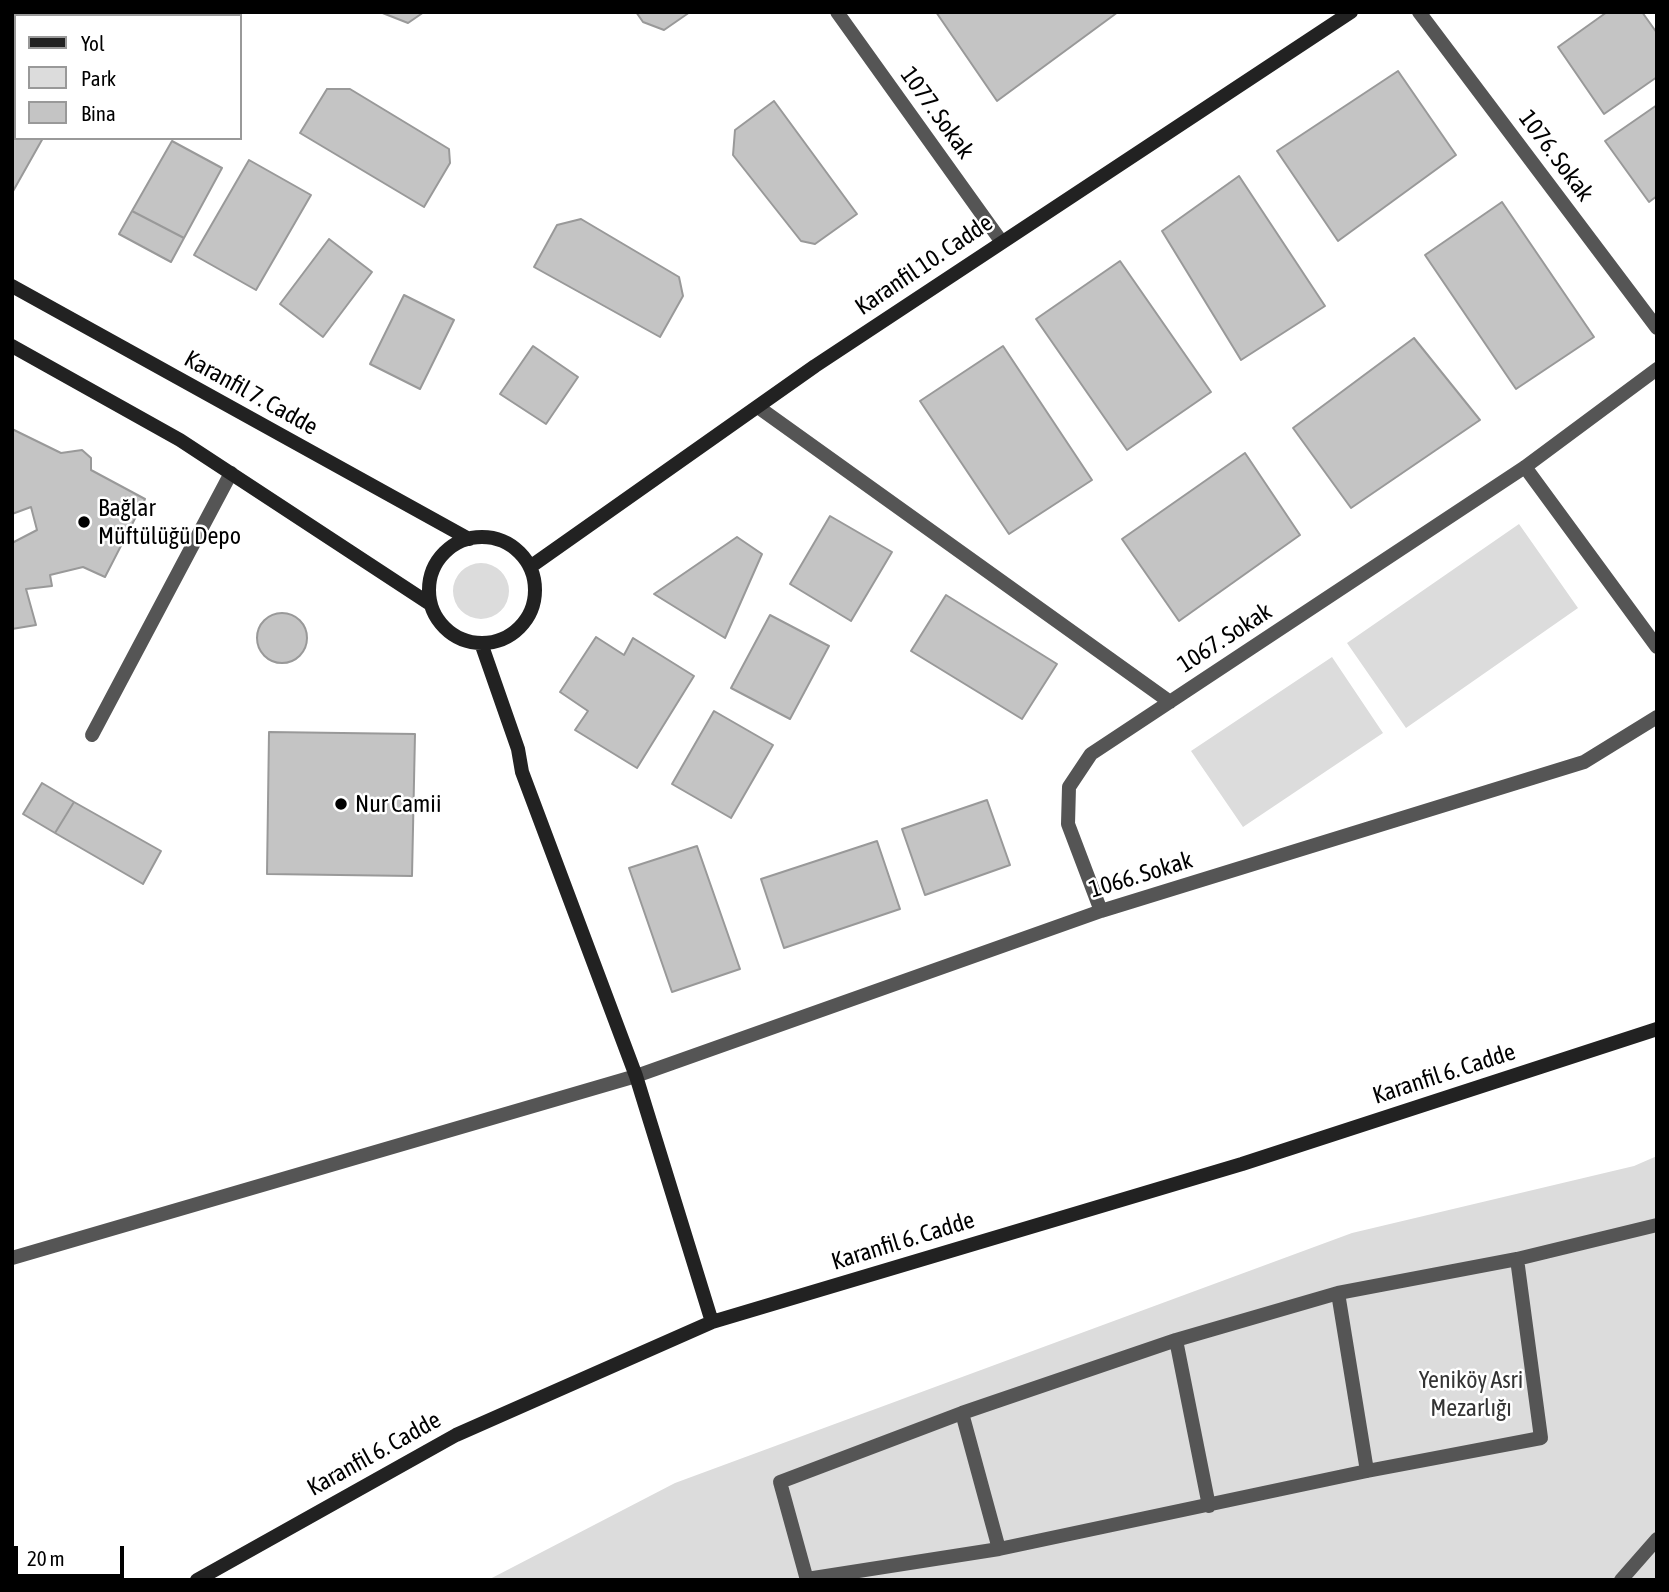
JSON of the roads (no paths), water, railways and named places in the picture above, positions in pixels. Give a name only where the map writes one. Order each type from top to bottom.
[{"type":"street","name":"1077. Sokak","points":[[837,12],[1001,241]]},
{"type":"street","name":"Karanfil 10. Cadde","points":[[530,567],[1001,241],[1351,12]]},
{"type":"street","name":"1076. Sokak","points":[[1419,12],[1657,328]]},
{"type":"street","name":"Karanfil 7. Cadde","points":[[12,286],[469,538]]},
{"type":"street","points":[[12,346],[180,440],[430,604]]},
{"type":"street","name":"1067. Sokak","points":[[1101,911],[1068,824],[1069,787],[1091,754],[1525,467],[1657,369]]},
{"type":"street","points":[[758,407],[1170,702]]},
{"type":"street","points":[[1525,467],[1657,647]]},
{"type":"street","points":[[92,735],[231,473]]},
{"type":"street","points":[[487,537],[505,542],[520,553],[530,567],[535,584],[534,603],[526,620],[514,632],[498,641],[481,643],[464,640],[449,632],[437,620],[430,604],[428,587],[432,571],[453,545],[469,538],[487,537]]},
{"type":"street","points":[[481,643],[518,749],[522,772],[636,1076],[712,1322]]},
{"type":"street","name":"1066. Sokak","points":[[12,1258],[636,1076],[1101,911],[1584,762],[1657,717]]},
{"type":"street","name":"Karanfil 6. Cadde","points":[[197,1580],[456,1435],[712,1322],[1242,1164],[1657,1029]]},
{"type":"street","points":[[1517,1259],[1541,1438],[1367,1471],[999,1549],[807,1579],[780,1482],[962,1413],[1176,1340],[1338,1293],[1517,1259],[1657,1225]]},
{"type":"street","points":[[1338,1293],[1367,1471]]},
{"type":"street","points":[[1176,1340],[1209,1506]]},
{"type":"street","points":[[962,1413],[999,1549]]},
{"type":"street","points":[[1621,1580],[1657,1539]]},
{"type":"place","name":"Bağlar Müftülüğü Depo","points":[[84,522]]},
{"type":"place","name":"Nur Camii","points":[[341,804]]},
{"type":"park label","name":"Yeniköy Asri Mezarlığı","points":[[1471,1394]]}]
